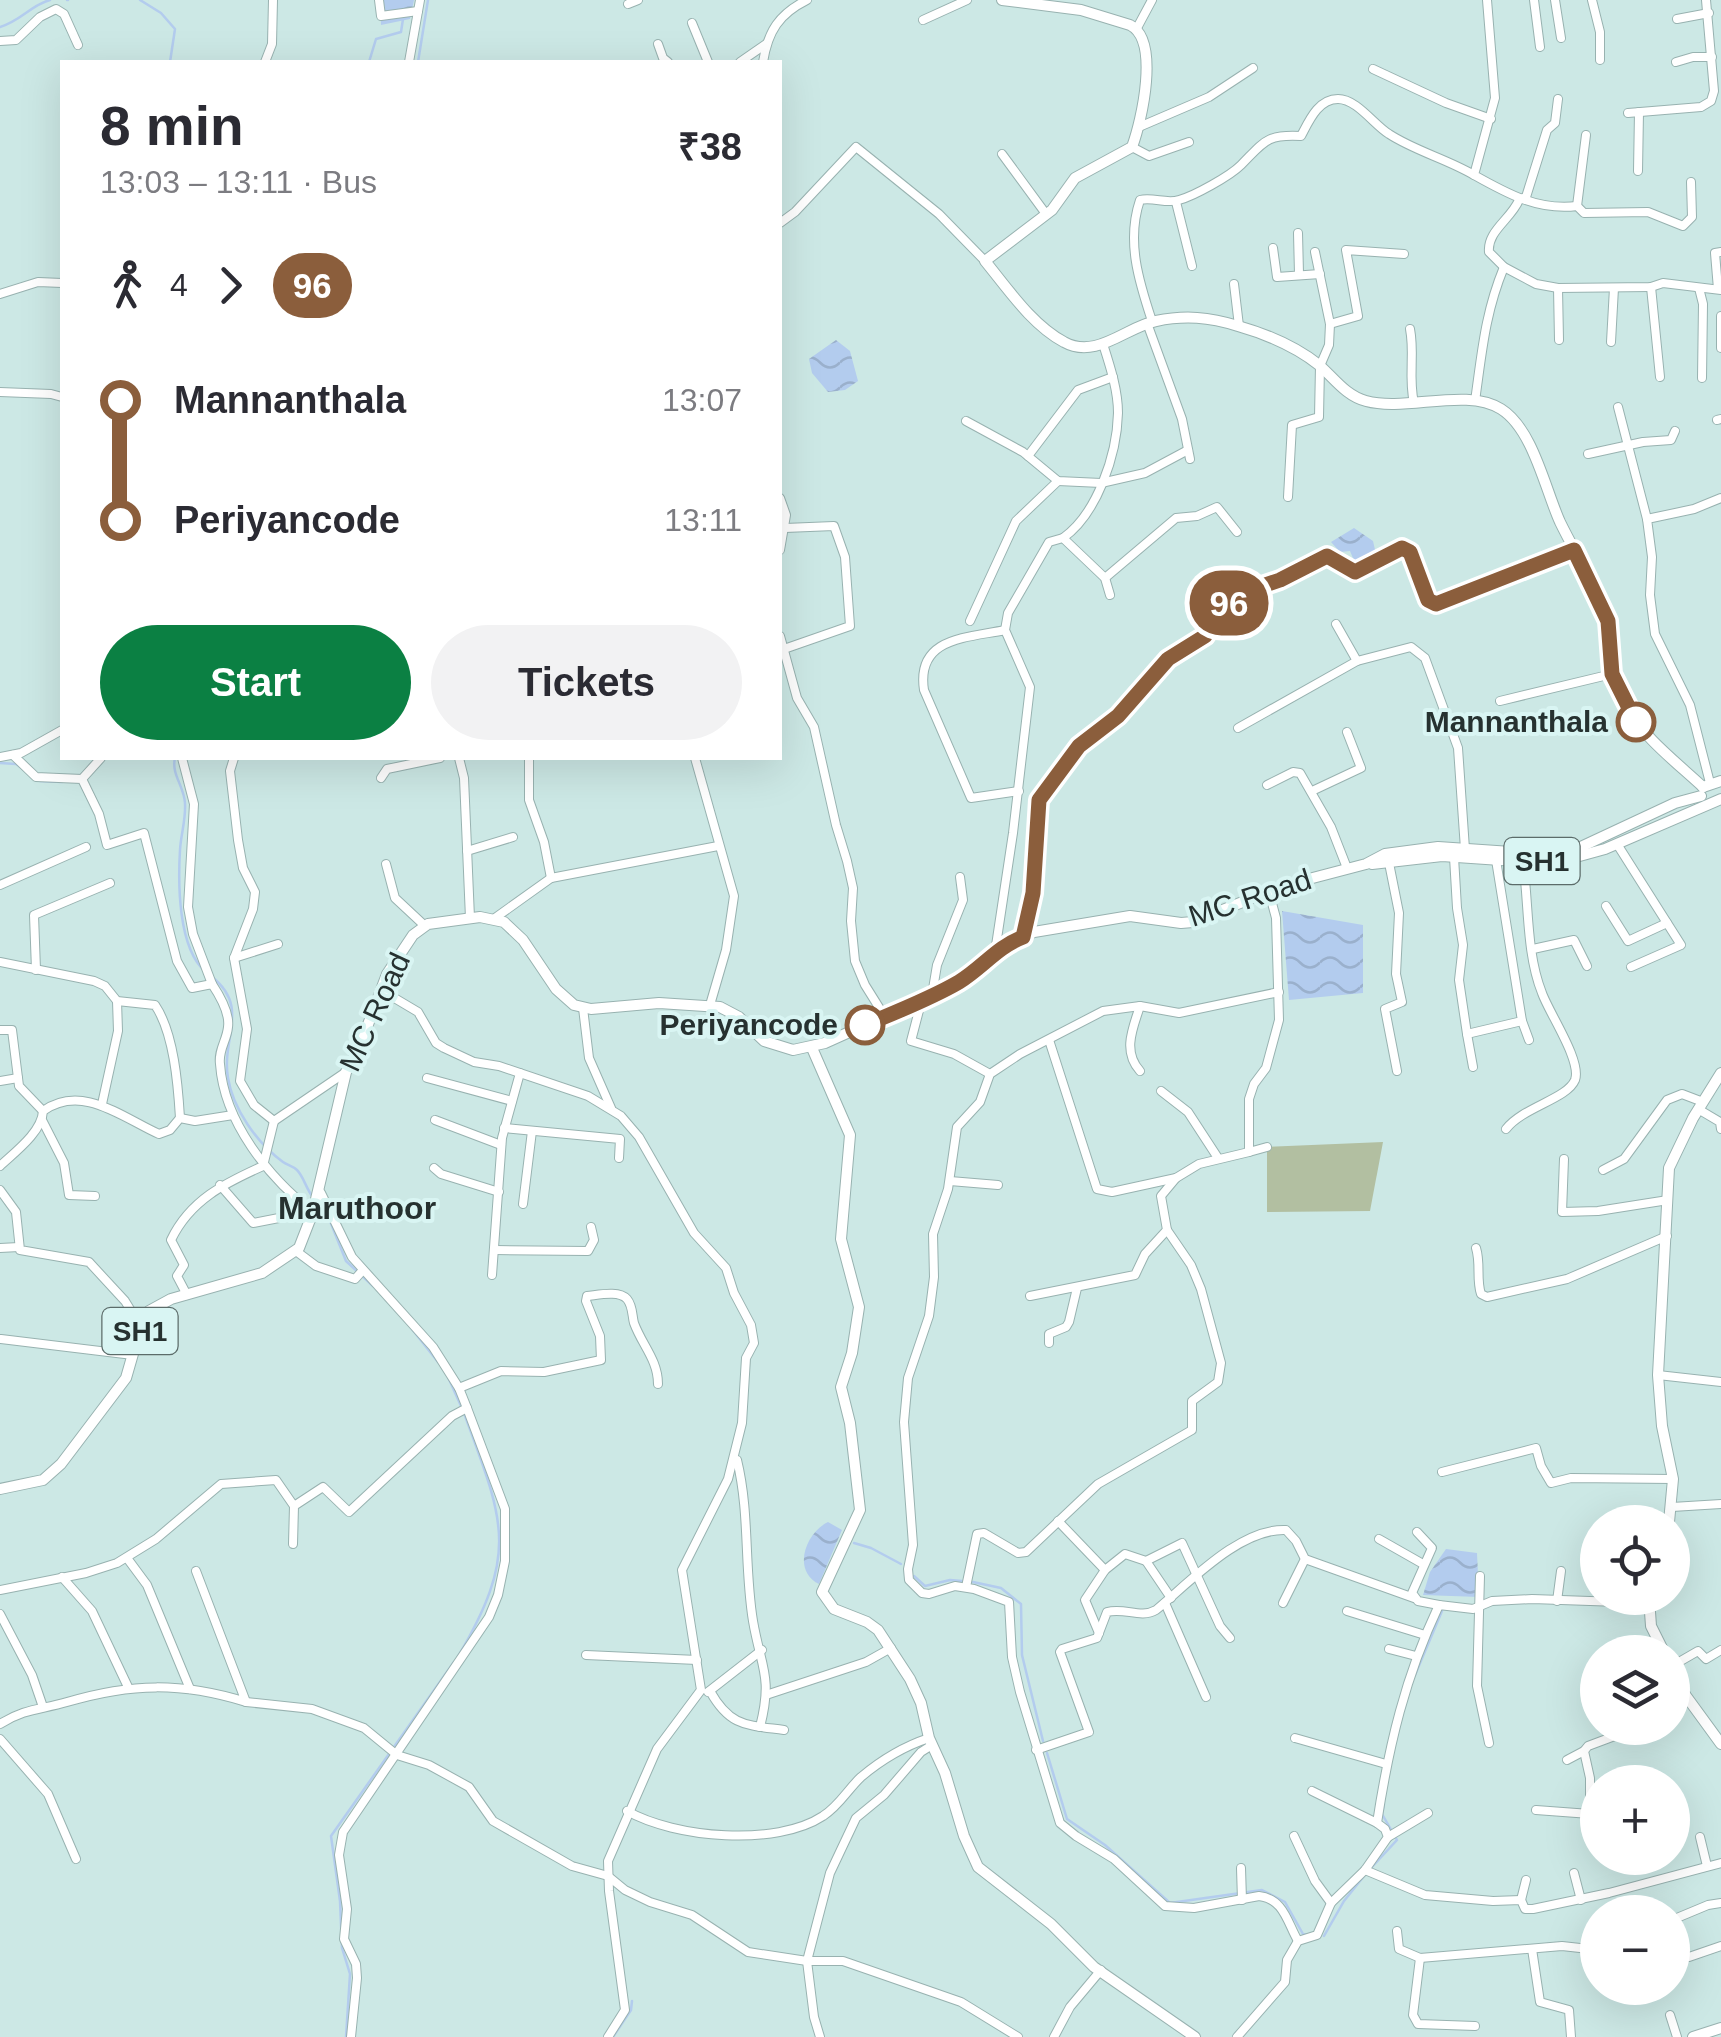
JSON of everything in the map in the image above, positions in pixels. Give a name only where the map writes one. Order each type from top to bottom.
[{"type":"main road","points":[[1008,0],[1081,10],[1138,28],[1148,51],[1140,127],[1132,147],[1076,178],[1046,214],[985,261],[1020,303],[1066,344],[1104,344],[1150,322],[1195,316],[1239,326],[1282,342],[1320,366],[1348,393],[1367,402],[1475,400],[1498,407],[1514,422],[1534,456],[1608,621],[1612,674],[1636,722],[1714,793]]},
{"type":"main road","name":"MC Road","points":[[1366,864],[1385,854],[1418,848],[1570,852],[1675,803],[1714,793]]},
{"type":"main road","name":"MC Road","points":[[812,1048],[927,997],[968,976],[995,952],[1051,927],[1130,916],[1193,922],[1269,892],[1366,864],[1416,858],[1523,862],[1576,857],[1616,844],[1714,793]]},
{"type":"main road","points":[[495,918],[523,940],[556,989],[582,1008],[659,1003],[710,1006],[739,1017],[774,1046],[812,1048],[850,1135],[841,1238],[859,1307],[852,1353],[840,1388],[850,1423],[860,1510],[822,1592],[834,1610],[873,1625],[891,1648],[922,1703],[930,1742],[978,1867],[1050,1924],[1086,1960],[1195,2037]]},
{"type":"main road","name":"MC Road","points":[[296,1251],[305,1238],[310,1209],[319,1190],[346,1072],[402,948],[425,926],[440,920],[495,918]]},
{"type":"main road","points":[[1672,1505],[1673,1479],[1662,1426],[1658,1376],[1668,1168],[1721,1073]]},
{"type":"main road","name":"SH1","points":[[0,1490],[31,1484],[54,1472],[121,1388],[149,1310],[159,1303],[262,1273],[296,1251]]},
{"type":"main road","points":[[1690,1701],[1721,1744]]},
{"type":"main road","points":[[1692,2037],[1721,2028]]},
{"type":"street","points":[[266,60],[272,44],[273,0]]},
{"type":"street","points":[[378,0],[382,16],[418,11]]},
{"type":"street","points":[[410,60],[420,0]]},
{"type":"street","points":[[628,4],[638,0]]},
{"type":"street","points":[[764,60],[768,33],[787,10],[806,0]]},
{"type":"street","points":[[923,20],[968,0]]},
{"type":"street","points":[[1138,28],[1152,0]]},
{"type":"street","points":[[1474,175],[1495,98],[1487,0]]},
{"type":"street","points":[[1534,0],[1540,47]]},
{"type":"street","points":[[1555,0],[1561,38]]},
{"type":"street","points":[[1592,0],[1600,32],[1600,60]]},
{"type":"street","points":[[1628,113],[1708,105],[1714,97],[1706,0]]},
{"type":"street","points":[[0,41],[16,40],[40,17],[56,9],[64,14],[78,45]]},
{"type":"street","points":[[1677,19],[1709,12]]},
{"type":"street","points":[[692,23],[707,60]]},
{"type":"street","points":[[658,44],[665,60]]},
{"type":"street","points":[[743,60],[766,44]]},
{"type":"street","points":[[1676,62],[1693,57],[1712,58]]},
{"type":"street","points":[[1140,127],[1209,97],[1254,68]]},
{"type":"street","points":[[1373,69],[1491,118]]},
{"type":"street","points":[[966,421],[1028,456],[1058,480],[1100,484],[1145,473],[1189,454],[1138,274],[1133,235],[1140,200],[1176,202],[1239,168],[1263,142],[1278,135],[1301,136],[1324,103],[1339,99],[1348,102],[1389,134],[1442,157],[1518,200],[1564,208],[1576,206]]},
{"type":"street","points":[[1558,99],[1555,123],[1546,130],[1526,197],[1518,200],[1490,238],[1488,246],[1495,260],[1536,284],[1558,288],[1651,287],[1663,283],[1719,289],[1716,253],[1721,252]]},
{"type":"street","points":[[1638,171],[1640,112]]},
{"type":"street","points":[[1576,206],[1586,136]]},
{"type":"street","points":[[1132,147],[1149,156],[1189,142]]},
{"type":"street","points":[[782,222],[856,147],[939,214],[985,261]]},
{"type":"street","points":[[1002,154],[1046,214]]},
{"type":"street","points":[[1576,206],[1584,213],[1648,212],[1683,226],[1692,217],[1691,182]]},
{"type":"street","points":[[1176,202],[1192,266]]},
{"type":"street","points":[[1298,232],[1299,274]]},
{"type":"street","points":[[1273,248],[1277,277],[1320,274]]},
{"type":"street","points":[[1330,324],[1358,316],[1346,250],[1404,254]]},
{"type":"street","points":[[1288,497],[1292,425],[1319,417],[1320,366],[1329,344],[1330,324],[1315,252]]},
{"type":"street","points":[[1475,400],[1481,340],[1504,267]]},
{"type":"street","points":[[0,294],[38,282],[60,283]]},
{"type":"street","points":[[1234,284],[1239,326]]},
{"type":"street","points":[[1651,287],[1660,377]]},
{"type":"street","points":[[1558,288],[1558,340]]},
{"type":"street","points":[[1612,342],[1614,288]]},
{"type":"street","points":[[1699,288],[1703,304],[1702,378]]},
{"type":"street","points":[[1721,316],[1721,348]]},
{"type":"street","points":[[1410,329],[1414,349],[1409,384],[1414,403]]},
{"type":"street","points":[[995,952],[1030,687],[1005,630],[1008,613],[1049,542],[1063,538],[1079,526],[1110,461],[1118,413],[1104,344]]},
{"type":"street","points":[[1028,456],[1078,390],[1113,377]]},
{"type":"street","points":[[0,392],[60,396]]},
{"type":"street","points":[[1618,407],[1647,519],[1655,634],[1693,717],[1714,793]]},
{"type":"street","points":[[1588,454],[1628,444],[1671,440],[1675,431]]},
{"type":"street","points":[[970,621],[1016,521],[1058,480]]},
{"type":"street","points":[[1647,519],[1694,509],[1721,498]]},
{"type":"street","points":[[782,504],[786,515],[782,543]]},
{"type":"street","points":[[1105,578],[1176,518],[1197,516],[1217,507],[1237,532]]},
{"type":"street","points":[[784,649],[850,626],[845,557],[834,526],[786,528]]},
{"type":"street","points":[[1063,538],[1105,578],[1110,594]]},
{"type":"street","points":[[1023,937],[1033,893],[1041,795],[1079,746],[1118,716],[1168,659],[1205,636],[1225,605],[1247,591],[1280,580],[1327,556],[1355,572],[1402,548],[1410,552],[1428,600],[1436,604],[1574,550]]},
{"type":"street","points":[[1336,624],[1357,660]]},
{"type":"street","points":[[1005,630],[940,644],[930,656],[922,678],[972,798],[1018,791]]},
{"type":"street","points":[[782,642],[784,668],[814,727],[847,861],[853,888],[856,961],[865,985],[885,1016]]},
{"type":"street","points":[[1238,728],[1357,660],[1411,647],[1426,658],[1458,748],[1465,848]]},
{"type":"street","points":[[1500,700],[1612,674]]},
{"type":"street","points":[[1693,717],[1706,714]]},
{"type":"street","points":[[0,757],[13,755],[60,731]]},
{"type":"street","points":[[1312,791],[1361,768],[1347,732]]},
{"type":"street","points":[[13,755],[36,777],[82,779],[89,788],[107,845],[144,833],[177,962],[192,988],[212,984]]},
{"type":"street","points":[[82,779],[99,760]]},
{"type":"street","points":[[183,760],[194,804],[188,907],[193,934],[229,1026],[219,1060],[233,1115],[263,1166],[310,1209]]},
{"type":"street","points":[[233,760],[230,771],[238,840],[243,868],[255,892],[253,910],[234,958],[247,1029],[240,1080],[254,1105],[274,1122]]},
{"type":"street","points":[[381,778],[386,770],[431,760]]},
{"type":"street","points":[[460,760],[464,778],[470,918]]},
{"type":"street","points":[[529,760],[529,800],[544,842],[551,878]]},
{"type":"street","points":[[696,760],[734,896],[726,950],[710,1006]]},
{"type":"street","points":[[1266,785],[1300,773],[1338,840],[1348,868]]},
{"type":"street","points":[[467,851],[513,837]]},
{"type":"street","points":[[1616,844],[1681,945],[1630,967]]},
{"type":"street","points":[[495,918],[551,878],[718,846]]},
{"type":"street","points":[[0,885],[86,847]]},
{"type":"street","points":[[1454,857],[1463,945],[1459,980],[1473,1067]]},
{"type":"street","points":[[1496,860],[1528,1040]]},
{"type":"street","points":[[1506,1129],[1529,1108],[1562,1094],[1573,1084],[1576,1074],[1566,1042],[1541,992],[1523,862]]},
{"type":"street","points":[[386,864],[394,898],[425,926]]},
{"type":"street","points":[[1389,864],[1399,913],[1396,974],[1402,1002],[1385,1009],[1397,1071]]},
{"type":"street","points":[[960,877],[963,900],[942,948],[911,1041],[954,1054],[990,1074]]},
{"type":"street","points":[[36,970],[34,914],[110,884]]},
{"type":"street","points":[[1249,1152],[1249,1099],[1266,1068],[1279,1020],[1276,918],[1269,892]]},
{"type":"street","points":[[1606,906],[1628,941],[1666,922]]},
{"type":"street","points":[[1534,949],[1574,940],[1587,966]]},
{"type":"street","points":[[234,958],[278,944]]},
{"type":"street","points":[[0,962],[94,980],[105,986],[116,1001],[118,1031],[102,1104]]},
{"type":"street","points":[[381,990],[418,1012],[436,1043],[444,1048],[474,1062],[588,1096],[612,1109],[639,1136],[694,1232],[720,1259],[751,1325],[754,1343],[746,1358],[746,1399],[736,1456],[712,1514],[682,1570],[699,1694]]},
{"type":"street","points":[[1279,992],[1179,1012],[1140,1006],[1102,1011],[990,1074],[980,1102],[957,1127],[950,1181],[933,1234],[934,1277],[928,1316],[908,1378],[904,1422],[913,1545],[909,1580],[922,1593],[954,1586],[1010,1602],[1012,1657],[1060,1822],[1114,1860],[1157,1902],[1182,1908],[1270,1898],[1286,1915],[1289,1929],[1298,1941]]},
{"type":"street","points":[[0,1166],[42,1115],[62,1101],[102,1104],[159,1134],[170,1130],[180,1118],[176,1074],[162,1015],[152,1004],[116,1001]]},
{"type":"street","points":[[1140,1006],[1130,1040],[1132,1062],[1140,1071]]},
{"type":"street","points":[[582,1008],[589,1058],[612,1109]]},
{"type":"street","points":[[1467,1034],[1522,1021]]},
{"type":"street","points":[[0,1030],[12,1030],[18,1086],[42,1115],[64,1162],[69,1195],[96,1196]]},
{"type":"street","points":[[1049,1040],[1097,1189],[1112,1192],[1176,1178],[1218,1158],[1266,1147]]},
{"type":"street","points":[[263,1166],[274,1122],[346,1072]]},
{"type":"street","points":[[492,1275],[501,1144],[520,1073]]},
{"type":"street","points":[[0,1082],[18,1078]]},
{"type":"street","points":[[428,1078],[512,1101]]},
{"type":"street","points":[[1161,1091],[1188,1112],[1218,1158]]},
{"type":"street","points":[[1603,1170],[1624,1160],[1667,1100],[1682,1094],[1720,1122],[1721,1130]]},
{"type":"street","points":[[180,1118],[194,1121],[233,1115]]},
{"type":"street","points":[[435,1120],[501,1144]]},
{"type":"street","points":[[504,1128],[620,1139],[619,1158]]},
{"type":"street","points":[[523,1204],[532,1131]]},
{"type":"street","points":[[1564,1159],[1562,1212],[1598,1212],[1668,1200]]},
{"type":"street","points":[[187,1295],[177,1276],[184,1264],[170,1240],[220,1185],[263,1166]]},
{"type":"street","points":[[434,1168],[441,1174],[499,1192]]},
{"type":"street","points":[[966,1588],[977,1534],[984,1533],[1023,1553],[1031,1549],[1098,1484],[1192,1430],[1192,1401],[1218,1382],[1220,1363],[1200,1288],[1191,1265],[1167,1230],[1161,1196],[1176,1178]]},
{"type":"street","points":[[950,1181],[998,1185]]},
{"type":"street","points":[[220,1185],[253,1223],[310,1209]]},
{"type":"street","points":[[0,1190],[16,1212],[19,1247]]},
{"type":"street","points":[[319,1190],[341,1238],[363,1270],[434,1346],[458,1388],[505,1509],[505,1561],[498,1595],[488,1617],[393,1752],[344,1832],[339,1855],[347,1909],[344,1939],[356,1964],[357,1978],[351,2037]]},
{"type":"street","points":[[495,1250],[588,1251],[594,1242],[591,1227]]},
{"type":"street","points":[[1030,1296],[1135,1275],[1144,1254],[1167,1230]]},
{"type":"street","points":[[1476,1248],[1478,1286],[1487,1297],[1567,1279],[1667,1236]]},
{"type":"street","points":[[0,1248],[19,1247],[30,1254],[89,1262],[126,1302],[141,1327]]},
{"type":"street","points":[[296,1251],[316,1266],[356,1278],[363,1270]]},
{"type":"street","points":[[1048,1343],[1049,1334],[1066,1328],[1076,1288]]},
{"type":"street","points":[[458,1388],[501,1371],[544,1372],[601,1360],[600,1336],[585,1292],[626,1298],[656,1367],[658,1384]]},
{"type":"street","points":[[1,1339],[133,1354]]},
{"type":"street","points":[[1658,1376],[1721,1382]]},
{"type":"street","points":[[294,1506],[323,1487],[349,1512],[452,1416],[466,1408]]},
{"type":"street","points":[[1442,1472],[1536,1448],[1540,1466],[1551,1482],[1571,1478],[1673,1479]]},
{"type":"street","points":[[736,1456],[744,1490],[753,1622],[762,1650],[768,1694],[760,1727]]},
{"type":"street","points":[[0,1590],[86,1573],[127,1558],[192,1511],[220,1484],[276,1480],[294,1506],[293,1544]]},
{"type":"street","points":[[1690,1506],[1721,1504]]},
{"type":"street","points":[[1058,1521],[1105,1570]]},
{"type":"street","points":[[1036,1750],[1089,1732],[1060,1652],[1092,1641],[1107,1612],[1124,1609],[1148,1615],[1238,1544],[1270,1529],[1286,1530],[1305,1559],[1439,1605],[1480,1607],[1492,1601],[1580,1601]]},
{"type":"street","points":[[1414,1598],[1412,1593],[1432,1548],[1417,1532]]},
{"type":"street","points":[[1379,1539],[1424,1564]]},
{"type":"street","points":[[1146,1561],[1182,1543],[1220,1626],[1230,1638]]},
{"type":"street","points":[[1099,1633],[1085,1600],[1105,1570],[1125,1554],[1146,1561],[1168,1601],[1206,1697]]},
{"type":"street","points":[[127,1558],[147,1585],[190,1689]]},
{"type":"street","points":[[1283,1604],[1305,1559]]},
{"type":"street","points":[[1557,1601],[1561,1570]]},
{"type":"street","points":[[196,1571],[246,1702]]},
{"type":"street","points":[[1480,1576],[1478,1686],[1489,1743]]},
{"type":"street","points":[[62,1577],[92,1611],[128,1688]]},
{"type":"street","points":[[1377,1823],[1392,1729],[1416,1656],[1439,1605]]},
{"type":"street","points":[[1347,1611],[1425,1635]]},
{"type":"street","points":[[0,1614],[32,1675],[36,1697],[43,1707]]},
{"type":"street","points":[[768,1694],[866,1662],[891,1648]]},
{"type":"street","points":[[608,2037],[625,2010],[608,1861],[657,1749],[676,1720],[699,1694],[710,1691],[762,1650]]},
{"type":"street","points":[[1389,1650],[1416,1656]]},
{"type":"street","points":[[1690,1656],[1698,1650],[1706,1660],[1721,1650]]},
{"type":"street","points":[[586,1655],[697,1660]]},
{"type":"street","points":[[0,1724],[26,1710],[158,1685],[312,1710],[364,1728],[393,1752],[429,1765],[469,1787],[493,1821],[572,1866],[608,1876],[650,1902],[692,1915],[748,1952],[807,1961],[843,1961],[962,2002],[1018,2037]]},
{"type":"street","points":[[710,1691],[732,1721],[784,1730]]},
{"type":"street","points":[[1296,1738],[1386,1764]]},
{"type":"street","points":[[0,1739],[48,1794],[76,1859]]},
{"type":"street","points":[[628,1811],[659,1825],[730,1837],[798,1826],[825,1816],[862,1776],[903,1750],[930,1742]]},
{"type":"street","points":[[820,2037],[807,1961],[830,1872],[856,1818],[884,1794],[930,1742]]},
{"type":"street","points":[[1567,1760],[1591,1745]]},
{"type":"street","points":[[1536,1810],[1590,1814],[1590,1778],[1584,1751]]},
{"type":"street","points":[[1312,1791],[1377,1823],[1386,1829],[1388,1837]]},
{"type":"street","points":[[1298,1941],[1317,1934],[1331,1902],[1365,1870],[1388,1837],[1428,1813]]},
{"type":"street","points":[[1294,1836],[1315,1880],[1331,1902]]},
{"type":"street","points":[[1700,1836],[1707,1866]]},
{"type":"street","points":[[1600,1895],[1721,1863]]},
{"type":"street","points":[[1241,1868],[1242,1900]]},
{"type":"street","points":[[1365,1870],[1425,1896],[1521,1900]]},
{"type":"street","points":[[1574,1874],[1580,1896]]},
{"type":"street","points":[[1526,1880],[1521,1900],[1525,1909],[1580,1900]]},
{"type":"street","points":[[1690,1912],[1721,1903]]},
{"type":"street","points":[[1396,1931],[1399,1950],[1420,1958],[1562,1946],[1580,1948]]},
{"type":"street","points":[[1238,2037],[1285,1982],[1288,1960],[1298,1941]]},
{"type":"street","points":[[1690,1957],[1721,1946]]},
{"type":"street","points":[[1532,1948],[1540,2002],[1569,2010],[1571,2037]]},
{"type":"street","points":[[1420,1958],[1413,2015],[1418,2024],[1474,2026]]},
{"type":"street","points":[[1054,2037],[1070,2007],[1101,1970]]},
{"type":"street","points":[[1670,2014],[1676,2037]]},
{"type":"street","points":[[1428,2025],[1430,2037]]},
{"type":"green space","points":[[1383,1142],[1370,1211],[1267,1212],[1267,1147]]},
{"type":"water","points":[[380,0],[414,0],[410,19],[381,25]]},
{"type":"water","points":[[836,340],[850,351],[858,381],[845,390],[828,392],[812,373],[809,359]]},
{"type":"water","points":[[1354,528],[1373,541],[1376,554],[1355,563],[1350,551],[1340,552],[1331,542]]},
{"type":"water","points":[[1282,911],[1363,925],[1363,993],[1289,1000]]},
{"type":"water","points":[[828,1522],[842,1530],[819,1584],[806,1570],[805,1552],[813,1534]]},
{"type":"water","points":[[1446,1549],[1477,1553],[1479,1597],[1423,1595],[1430,1572]]},
{"type":"waterway","points":[[0,27],[50,0]]},
{"type":"waterway","points":[[140,0],[161,13],[175,29],[170,60]]},
{"type":"waterway","points":[[418,60],[428,0]]},
{"type":"waterway","points":[[370,60],[376,39],[401,32],[403,19]]},
{"type":"waterway","points":[[175,760],[185,803],[179,864],[182,914],[189,947],[205,971]]},
{"type":"waterway","points":[[0,763],[22,768]]},
{"type":"waterway","points":[[40,781],[62,782]]},
{"type":"waterway","points":[[211,976],[230,999],[232,1024],[227,1063],[235,1102],[255,1135],[273,1154],[297,1170],[313,1197]]},
{"type":"waterway","points":[[318,1203],[326,1211],[346,1261],[373,1286]]},
{"type":"waterway","points":[[412,1329],[438,1362]]},
{"type":"waterway","points":[[448,1377],[461,1406]]},
{"type":"waterway","points":[[459,1655],[491,1588],[499,1535],[488,1481],[464,1413]]},
{"type":"waterway","points":[[854,1543],[901,1564]]},
{"type":"waterway","points":[[914,1576],[925,1586],[962,1581]]},
{"type":"waterway","points":[[973,1582],[1001,1588],[1021,1604],[1022,1655],[1043,1741]]},
{"type":"waterway","points":[[1415,1675],[1442,1611]]},
{"type":"waterway","points":[[346,2037],[350,1974],[342,1948],[331,1836],[454,1662]]},
{"type":"waterway","points":[[1047,1753],[1067,1819],[1105,1845],[1170,1903],[1262,1890],[1285,1902],[1307,1935]]},
{"type":"waterway","points":[[1371,1868],[1397,1840],[1382,1814],[1384,1804]]},
{"type":"waterway","points":[[1324,1936],[1364,1876]]},
{"type":"waterway","points":[[613,2037],[631,2010],[632,2001]]},
{"type":"bus line","name":"96","points":[[865,1025],[945,990],[1008,943],[1023,937],[1033,893],[1039,800],[1079,746],[1118,716],[1168,659],[1205,636],[1225,605],[1247,591],[1295,574],[1327,556],[1355,572],[1402,548],[1410,552],[1416,563],[1428,600],[1436,604],[1574,550],[1608,621],[1612,674],[1636,722]]},
{"type":"place","name":"Mannanthala","points":[[1636,722]]},
{"type":"place","name":"Periyancode","points":[[865,1025]]},
{"type":"district","name":"Maruthoor","points":[[357,1208]]}]
